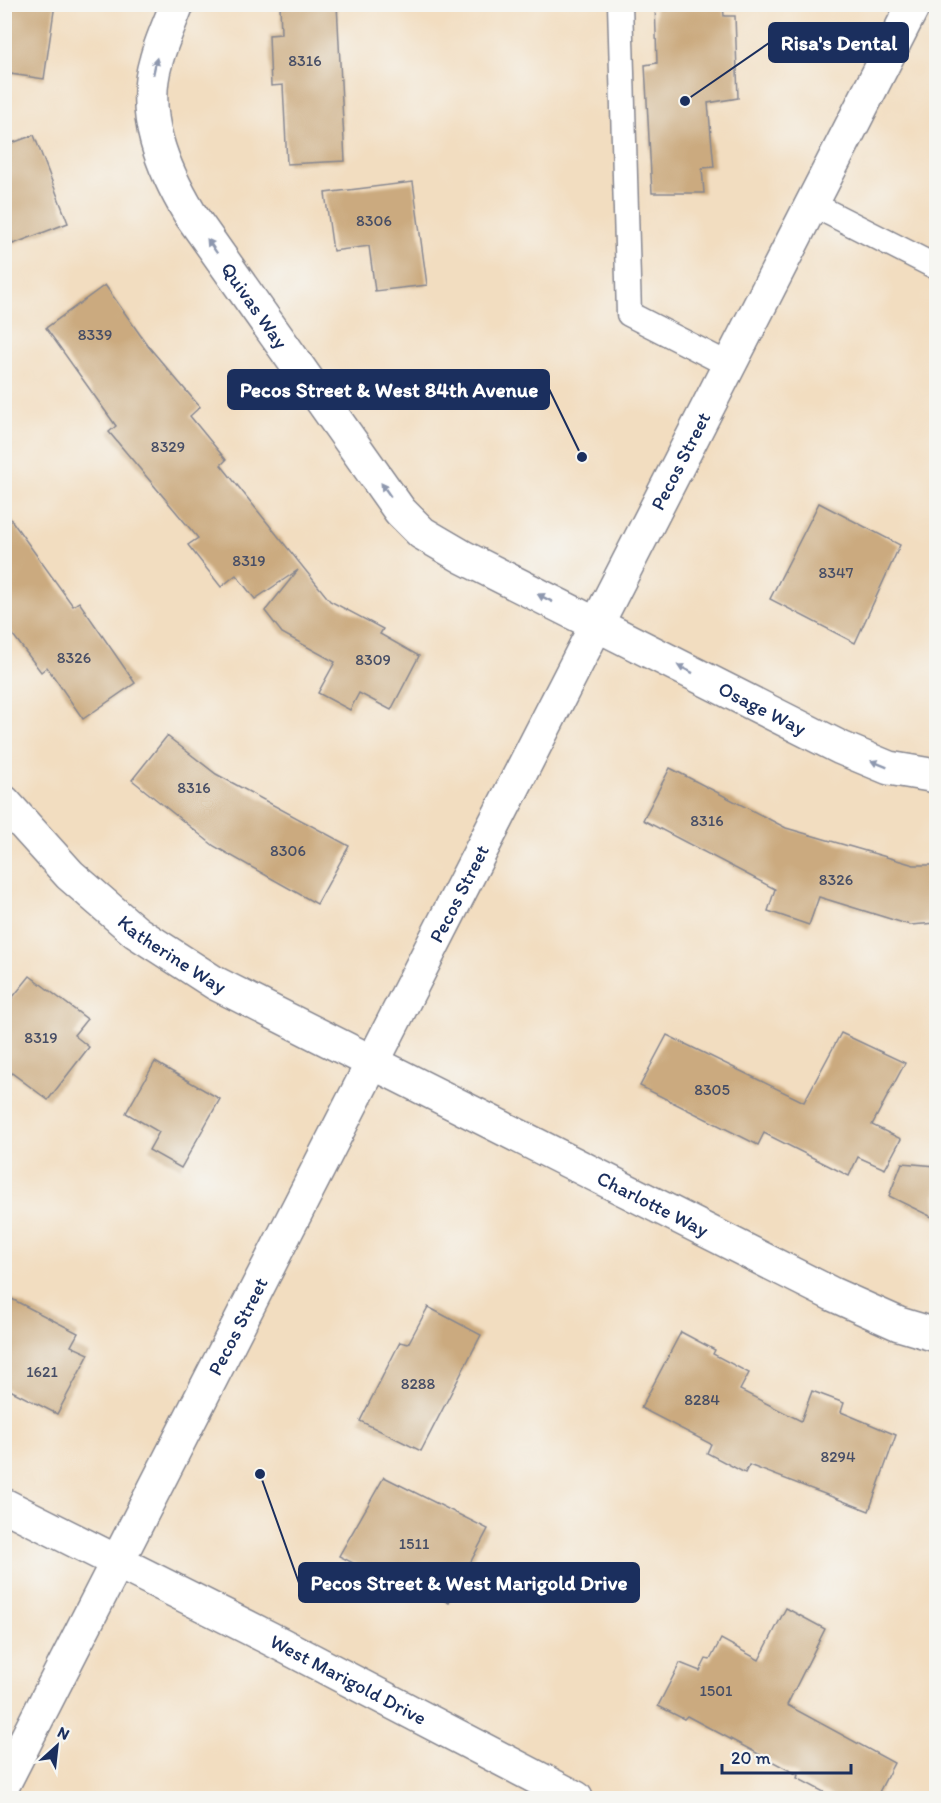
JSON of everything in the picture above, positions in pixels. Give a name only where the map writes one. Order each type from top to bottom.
[{"type":"street","name":"Quivas Way","points":[[177,4],[155,62],[150,94],[160,157],[171,182],[190,214],[400,511],[422,533],[455,552],[597,624]]},
{"type":"street","name":"Pecos Street","points":[[4,1784],[914,4]]},
{"type":"street","name":"Osage Way","points":[[597,624],[841,748],[889,768],[936,776]]},
{"type":"street","name":"Katherine Way","points":[[4,802],[70,875],[136,932],[215,983],[374,1061]]},
{"type":"street","name":"Charlotte Way","points":[[374,1061],[832,1294],[899,1324],[936,1335]]},
{"type":"street","name":"West Marigold Drive","points":[[4,1505],[118,1561],[576,1798]]},
{"type":"lane","points":[[620,4],[629,314],[729,366]]},
{"type":"lane","points":[[812,204],[936,267]]},
{"type":"building","points":[[4,4],[55,4],[44,79],[4,73]]},
{"type":"building","points":[[280,4],[337,4],[345,161],[287,164],[283,85],[271,86],[269,35],[281,34]]},
{"type":"building","points":[[655,4],[723,4],[724,16],[735,16],[738,98],[708,103],[714,167],[702,168],[704,193],[652,193],[645,65],[657,63]]},
{"type":"building","points":[[34,135],[68,223],[13,244],[4,222],[4,146]]},
{"type":"building","points":[[413,182],[427,285],[375,291],[369,246],[333,251],[325,193]]},
{"type":"building","points":[[105,285],[148,346],[200,407],[190,416],[226,460],[221,465],[330,601],[383,629],[380,634],[419,656],[391,710],[359,693],[350,710],[318,693],[335,662],[282,633],[265,611],[298,570],[255,599],[236,575],[221,587],[188,545],[198,538],[109,432],[116,426],[46,328]]},
{"type":"building","points":[[819,503],[900,545],[855,643],[770,599]]},
{"type":"building","points":[[4,510],[73,606],[79,602],[135,683],[83,719],[47,667],[41,672],[4,623]]},
{"type":"building","points":[[167,736],[216,774],[349,846],[317,904],[214,846],[132,780]]},
{"type":"building","points":[[670,768],[786,828],[914,865],[936,865],[936,923],[910,925],[819,897],[809,925],[768,911],[775,889],[643,820]]},
{"type":"building","points":[[30,976],[87,1019],[74,1035],[89,1047],[48,1100],[4,1067],[4,1008]]},
{"type":"building","points":[[841,1033],[905,1063],[872,1125],[901,1139],[885,1169],[858,1157],[849,1176],[764,1133],[758,1145],[640,1086],[667,1035],[804,1102]]},
{"type":"building","points":[[155,1062],[220,1099],[181,1168],[149,1150],[159,1132],[126,1113]]},
{"type":"building","points":[[902,1163],[936,1166],[936,1219],[889,1196]]},
{"type":"building","points":[[4,1295],[78,1333],[71,1346],[89,1354],[57,1414],[4,1387]]},
{"type":"building","points":[[428,1307],[481,1335],[421,1451],[360,1421],[400,1342],[408,1344]]},
{"type":"building","points":[[681,1332],[715,1350],[713,1354],[749,1373],[740,1390],[801,1421],[812,1391],[844,1403],[841,1412],[896,1435],[869,1511],[749,1465],[745,1473],[707,1453],[711,1444],[641,1408]]},
{"type":"building","points":[[384,1477],[488,1529],[449,1603],[412,1584],[409,1591],[339,1556]]},
{"type":"building","points":[[786,1608],[825,1629],[787,1705],[894,1763],[876,1798],[835,1798],[797,1778],[798,1775],[687,1716],[684,1719],[658,1706],[680,1663],[700,1671],[706,1659],[710,1660],[721,1639],[759,1660]]},
{"type":"place","name":"Risa's Dental","points":[[685,101]]},
{"type":"place","name":"Pecos Street & West 84th Avenue","points":[[582,457]]},
{"type":"place","name":"Pecos Street & West Marigold Drive","points":[[260,1474]]}]
